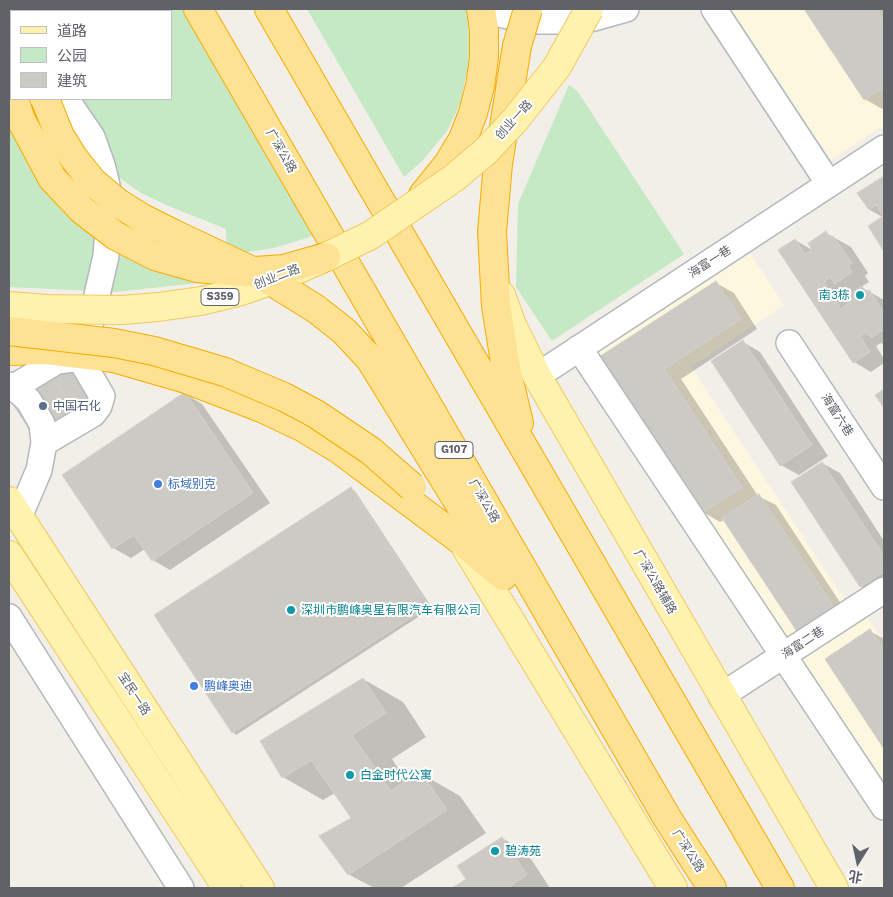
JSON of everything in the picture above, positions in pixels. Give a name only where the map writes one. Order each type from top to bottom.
[{"type":"highway","name":"广深公路","points":[[198,9],[666,816],[712,888]]},
{"type":"highway","points":[[269,9],[780,888]]},
{"type":"highway","points":[[413,208],[448,164],[463,139],[473,113],[480,86],[484,58],[484,30],[481,9]]},
{"type":"highway","points":[[514,9],[518,46]]},
{"type":"highway","points":[[528,9],[518,46],[506,111],[494,200],[492,232],[496,306],[506,369],[532,464]]},
{"type":"highway","points":[[14,100],[21,120],[52,178],[82,210],[116,236],[147,252],[197,268],[240,272],[284,269],[326,257]]},
{"type":"highway","points":[[45,100],[60,136],[73,157],[93,182],[118,203],[174,234],[263,276],[316,309],[344,331],[370,359],[503,576],[632,757]]},
{"type":"highway","points":[[9,331],[114,343],[154,351],[194,361],[284,397],[316,414],[371,451],[412,487],[463,542]]},
{"type":"highway","points":[[9,351],[46,350],[83,358],[114,358],[183,378],[264,409],[302,427],[340,450],[463,542],[503,576]]},
{"type":"highway","points":[[754,846],[798,888]]},
{"type":"main road","name":"创业一路","points":[[413,208],[454,178],[486,151],[515,120],[557,67],[589,9]]},
{"type":"main road","name":"创业二路","points":[[9,306],[122,310],[201,301],[238,292],[276,279],[371,235],[413,208]]},
{"type":"main road","name":"广深公路辅路","points":[[493,267],[512,325],[537,376],[834,888]]},
{"type":"main road","name":"宝民一路","points":[[14,509],[260,888]]},
{"type":"main road","points":[[463,542],[673,888]]},
{"type":"main road","points":[[9,555],[227,888]]},
{"type":"street","points":[[487,9],[503,15],[534,21],[594,18],[626,9]]},
{"type":"street","points":[[714,9],[829,184]]},
{"type":"street","points":[[44,442],[93,414],[99,406],[102,396],[83,358],[106,256],[109,218],[107,185],[92,138],[67,100]]},
{"type":"street","name":"海富一巷","points":[[537,376],[884,148]]},
{"type":"street","name":"海富六巷","points":[[789,343],[884,487]]},
{"type":"street","points":[[579,348],[884,807]]},
{"type":"street","points":[[14,509],[39,470],[44,442],[42,424],[29,401],[12,386],[57,361],[83,358]]},
{"type":"street","name":"海富二巷","points":[[721,696],[884,590]]},
{"type":"street","points":[[9,617],[181,888]]},
{"type":"shaded area","points":[[731,9],[884,9],[884,125],[831,160]]},
{"type":"shaded area","points":[[750,253],[784,305],[691,367],[846,602],[781,644],[591,357]]},
{"type":"shaded area","points":[[864,612],[884,642],[884,801],[791,660]]},
{"type":"green space","points":[[197,9],[325,230],[307,238],[274,248],[247,252],[227,252],[226,229],[141,193],[113,173],[58,100],[172,100],[172,10],[42,10]]},
{"type":"green space","points":[[307,9],[469,9],[471,24],[470,58],[460,104],[447,131],[423,160],[404,177]]},
{"type":"green space","points":[[569,85],[578,92],[684,254],[552,341],[516,287],[518,204]]},
{"type":"green space","points":[[9,103],[64,204],[228,278],[115,292],[9,287]]},
{"type":"building","points":[[804,9],[876,9],[884,22],[884,87],[864,100]]},
{"type":"building","points":[[884,176],[883,250],[868,226],[883,216],[876,205],[869,210],[857,193]]},
{"type":"building","name":"南3栋","points":[[826,231],[830,238],[833,236],[852,263],[848,266],[852,272],[835,284],[830,277],[824,282],[841,309],[848,304],[844,298],[862,286],[866,292],[869,290],[884,312],[884,329],[871,338],[866,332],[860,336],[870,352],[853,363],[778,250],[795,239],[805,254],[812,250],[808,243]]},
{"type":"building","points":[[716,281],[741,319],[664,369],[742,487],[702,513],[599,357]]},
{"type":"building","points":[[743,340],[812,445],[780,466],[711,361]]},
{"type":"building","points":[[68,367],[89,399],[74,409],[52,377]]},
{"type":"building","name":"中国石化","points":[[52,377],[74,409],[33,435],[12,403]]},
{"type":"building","points":[[884,389],[884,408],[875,395]]},
{"type":"building","name":"标域别克","points":[[185,392],[253,493],[152,561],[134,535],[112,549],[62,475]]},
{"type":"building","points":[[822,462],[884,556],[884,572],[860,587],[791,482]]},
{"type":"building","name":"深圳市鹏峰奥星有限汽车有限公司","points":[[351,487],[429,606],[232,733],[154,615]]},
{"type":"building","points":[[759,494],[835,609],[798,633],[722,518]]},
{"type":"building","points":[[870,629],[884,651],[884,749],[825,659]]},
{"type":"building","name":"白金时代公寓","points":[[363,678],[386,713],[352,735],[391,791],[420,771],[447,810],[348,875],[319,836],[351,818],[311,760],[282,778],[260,741]]},
{"type":"building","name":"碧涛苑","points":[[502,837],[527,875],[507,888],[452,888],[466,879],[457,866]]},
{"type":"place","name":"南3栋","points":[[860,295]]},
{"type":"place","name":"中国石化","points":[[43,406]]},
{"type":"place","name":"标域别克","points":[[158,484]]},
{"type":"place","name":"深圳市鹏峰奥星有限汽车有限公司","points":[[291,610]]},
{"type":"place","name":"鹏峰奥迪","points":[[194,686]]},
{"type":"place","name":"白金时代公寓","points":[[350,775]]},
{"type":"place","name":"碧涛苑","points":[[495,851]]}]
